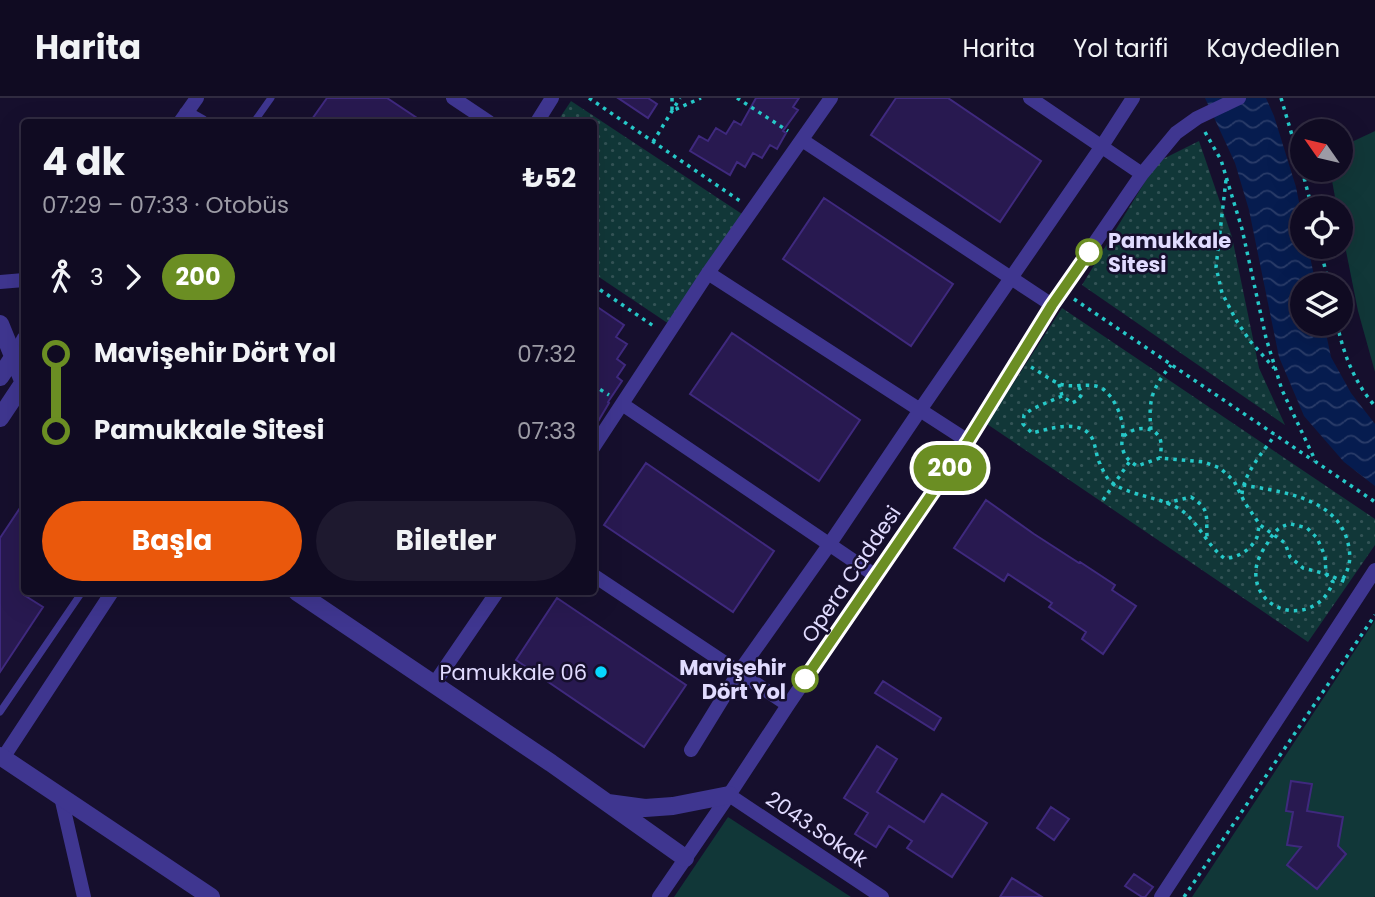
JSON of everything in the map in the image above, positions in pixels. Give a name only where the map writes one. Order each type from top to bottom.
[{"type":"street","points":[[183,118],[197,98]]},
{"type":"street","points":[[453,98],[484,119]]},
{"type":"street","points":[[539,119],[552,98]]},
{"type":"street","points":[[597,442],[708,273],[831,98]]},
{"type":"street","points":[[1030,98],[1142,174]]},
{"type":"street","points":[[691,750],[738,672],[829,545],[1133,98]]},
{"type":"street","name":"Opera Caddesi","points":[[659,897],[968,441],[1052,305],[1142,174],[1176,133],[1238,98]]},
{"type":"street","points":[[802,140],[1052,305]]},
{"type":"street","points":[[708,273],[968,441]]},
{"type":"street","points":[[0,282],[21,279]]},
{"type":"street","points":[[0,324],[21,374]]},
{"type":"street","points":[[0,377],[21,343]]},
{"type":"street","points":[[0,418],[21,386]]},
{"type":"street","points":[[622,404],[876,576]]},
{"type":"street","points":[[1161,897],[1375,570]]},
{"type":"street","points":[[597,578],[788,705]]},
{"type":"street","points":[[110,595],[2,757],[211,897]]},
{"type":"street","points":[[302,595],[435,684],[685,858]]},
{"type":"street","points":[[435,684],[495,595]]},
{"type":"street","points":[[606,803],[645,807],[673,806],[729,795]]},
{"type":"street","name":"2043.Sokak","points":[[729,795],[883,897]]},
{"type":"street","points":[[61,796],[84,897]]},
{"type":"lane","points":[[256,119],[271,98]]},
{"type":"lane","points":[[0,712],[80,595]]},
{"type":"path","points":[[589,98],[753,209]]},
{"type":"path","points":[[672,98],[672,111]]},
{"type":"path","points":[[653,142],[680,98]]},
{"type":"path","points":[[672,111],[701,98]]},
{"type":"path","points":[[737,98],[802,140]]},
{"type":"path","points":[[1281,98],[1290,128]]},
{"type":"path","points":[[1202,116],[1221,160],[1242,229],[1266,338],[1282,390],[1315,462]]},
{"type":"path","points":[[1226,178],[1216,267],[1222,293],[1250,341],[1276,370]]},
{"type":"path","points":[[597,288],[667,335]]},
{"type":"path","points":[[1062,291],[1375,502]]},
{"type":"path","points":[[1340,336],[1357,383],[1375,406]]},
{"type":"path","points":[[1019,359],[1059,384],[1079,387],[1089,385],[1103,389],[1114,401],[1124,430],[1123,450],[1137,466],[1160,458],[1204,462],[1220,468],[1234,481],[1260,526],[1285,543],[1290,557],[1303,568],[1343,579],[1361,591]]},
{"type":"path","points":[[1151,430],[1151,398],[1154,387],[1171,365]]},
{"type":"path","points":[[1059,384],[1062,396],[1072,403],[1082,394],[1079,387]]},
{"type":"path","points":[[1062,396],[1032,409],[1024,415],[1023,424],[1032,433],[1069,426],[1082,429],[1090,435],[1098,460],[1109,480],[1123,489],[1181,509],[1197,524],[1215,551],[1224,558],[1237,557],[1250,546],[1256,539],[1260,526]]},
{"type":"path","points":[[1123,438],[1127,432],[1133,430],[1151,430],[1158,435],[1161,443],[1160,458]]},
{"type":"path","points":[[1242,496],[1243,485],[1275,435]]},
{"type":"path","points":[[1103,500],[1130,461]]},
{"type":"path","points":[[1243,485],[1278,491],[1328,510],[1345,532],[1348,543],[1349,569],[1343,579]]},
{"type":"path","points":[[1166,503],[1191,496],[1201,503],[1206,509],[1207,538]]},
{"type":"path","points":[[1282,525],[1307,528],[1317,538],[1325,556],[1326,574],[1333,582],[1330,591],[1320,603],[1305,611],[1275,607],[1256,584],[1256,566],[1260,556],[1273,534],[1282,525]]},
{"type":"path","points":[[1184,897],[1375,615]]},
{"type":"green space","points":[[571,101],[742,214],[669,324],[597,276],[597,119],[559,119]]},
{"type":"green space","points":[[1375,131],[1375,372],[1358,311],[1353,273],[1350,273],[1348,259],[1353,259],[1353,196],[1335,196],[1332,182],[1353,182],[1353,141]]},
{"type":"green space","points":[[1199,141],[1232,237],[1259,368],[1285,425],[1082,285],[1157,162]]},
{"type":"green space","points":[[1062,308],[1375,519],[1375,545],[1308,642],[987,424]]},
{"type":"green space","points":[[1375,620],[1375,896],[1192,897]]},
{"type":"green space","points":[[728,817],[851,897],[674,897]]},
{"type":"water","points":[[1205,98],[1266,98],[1290,168],[1290,182],[1294,182],[1298,196],[1290,196],[1290,259],[1311,259],[1313,273],[1290,273],[1290,336],[1327,336],[1331,357],[1351,393],[1375,424],[1375,486],[1344,462],[1304,416],[1279,357],[1249,210],[1235,163]]},
{"type":"building","points":[[327,98],[387,98],[418,119],[312,119]]},
{"type":"building","points":[[618,98],[648,98],[657,104],[648,118]]},
{"type":"building","points":[[756,98],[799,98],[793,107],[798,110],[783,131],[786,133],[777,149],[770,145],[762,158],[753,153],[745,167],[737,162],[730,175],[690,151],[699,136],[708,141],[716,128],[726,134],[734,121],[741,125]]},
{"type":"building","points":[[896,98],[948,98],[1041,161],[1000,222],[871,135]]},
{"type":"building","points":[[824,198],[953,284],[911,346],[783,259]]},
{"type":"building","points":[[597,307],[624,325],[616,337],[627,344],[617,359],[625,365],[617,377],[622,381],[597,423]]},
{"type":"building","points":[[732,333],[860,420],[819,481],[690,394]]},
{"type":"building","points":[[646,463],[774,551],[733,612],[604,525]]},
{"type":"building","points":[[986,500],[1115,585],[1112,590],[1136,606],[1103,654],[1082,639],[1086,632],[1049,607],[1052,603],[1008,574],[1004,581],[954,548]]},
{"type":"building","points":[[21,506],[21,595],[43,607],[0,672],[0,538]]},
{"type":"building","name":"Pamukkale 06","points":[[557,598],[686,685],[644,747],[516,660]]},
{"type":"building","points":[[883,681],[941,718],[934,730],[875,693]]},
{"type":"building","points":[[877,746],[897,759],[877,792],[924,822],[942,794],[987,823],[952,877],[907,848],[912,841],[889,826],[876,847],[855,834],[868,813],[844,798]]},
{"type":"building","points":[[1291,781],[1312,784],[1307,811],[1343,817],[1338,846],[1346,854],[1317,889],[1287,865],[1301,847],[1287,845],[1293,812],[1286,811]]},
{"type":"building","points":[[1051,807],[1069,819],[1054,840],[1037,828]]},
{"type":"building","points":[[1134,874],[1153,887],[1145,897],[1125,886]]},
{"type":"building","points":[[1012,878],[1042,897],[1000,897]]},
{"type":"bus line","name":"200","points":[[805,679],[968,441],[1052,305],[1089,252]]},
{"type":"place","name":"Pamukkale Sitesi","points":[[1089,252]]},
{"type":"place","name":"Pamukkale 06","points":[[601,672]]},
{"type":"place","name":"Mavişehir Dört Yol","points":[[805,679]]}]
